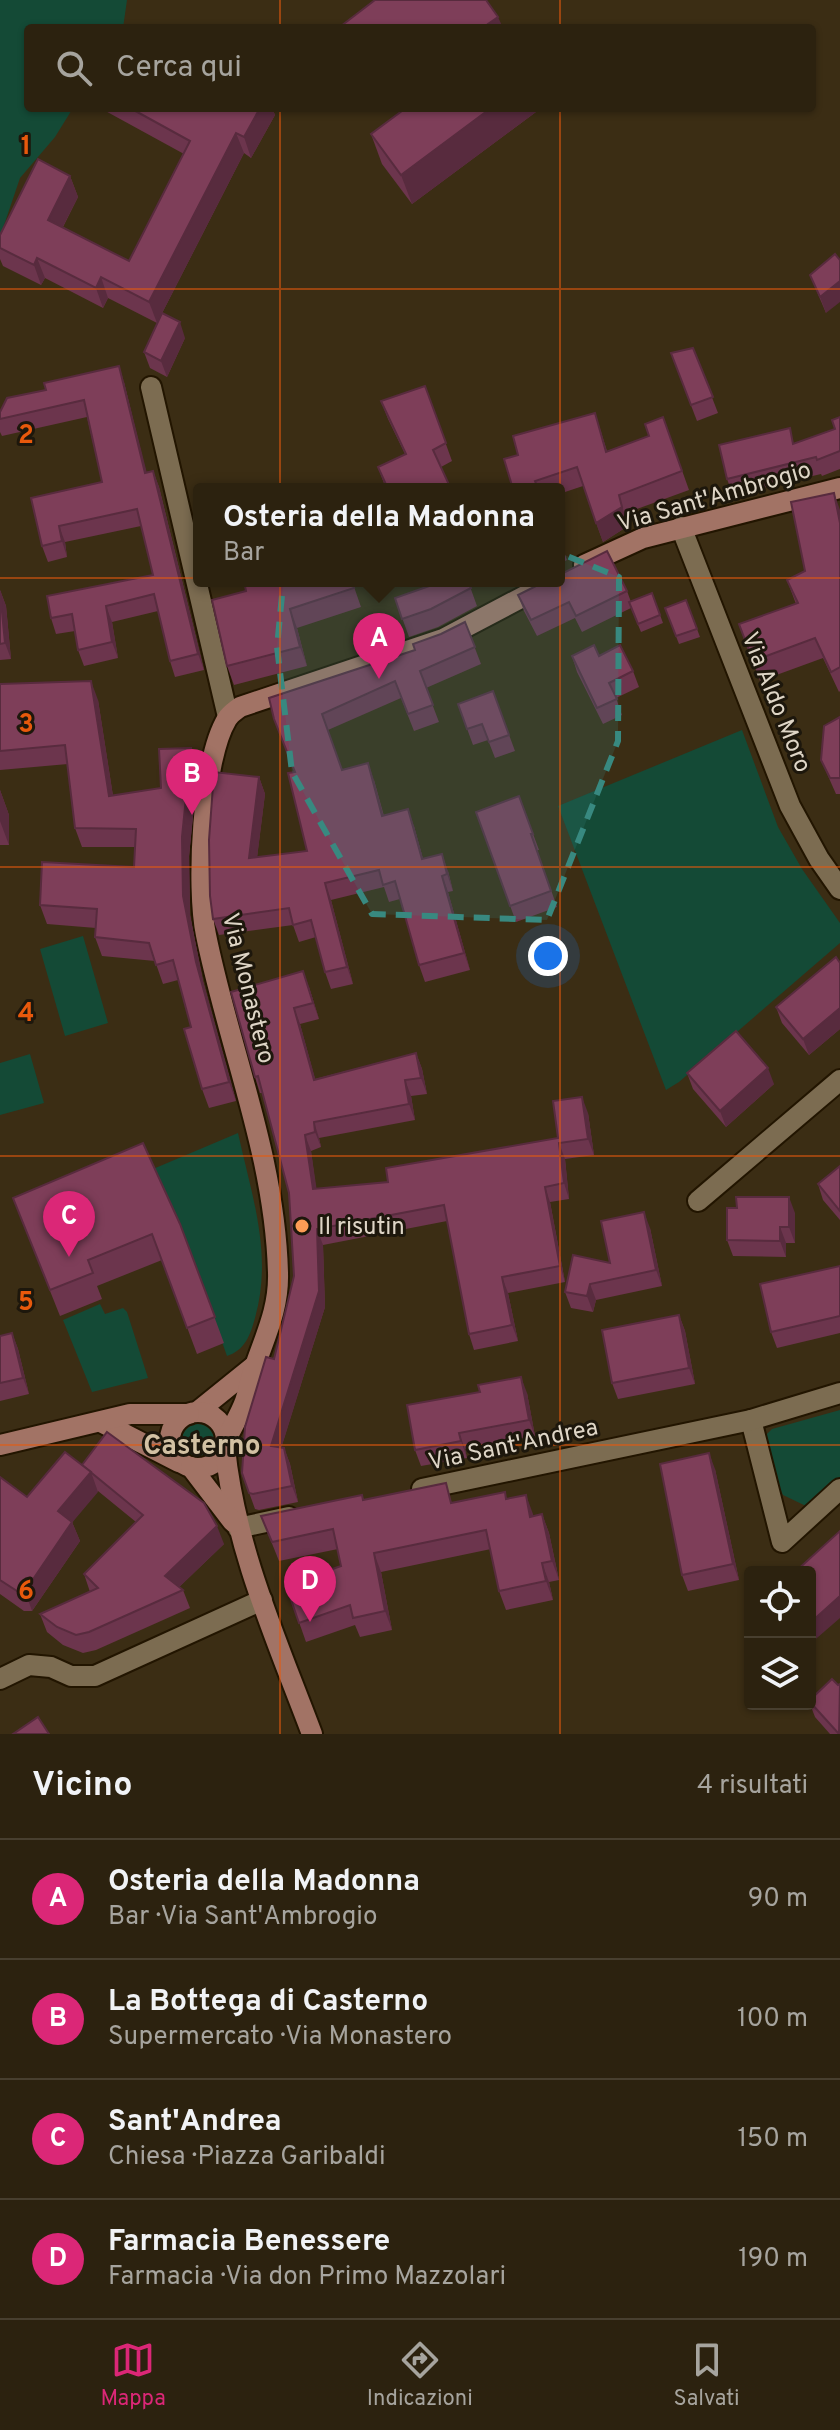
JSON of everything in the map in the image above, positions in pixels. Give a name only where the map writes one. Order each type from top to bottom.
[{"type":"street","points":[[151,387],[193,567]]},
{"type":"street","name":"Via Sant'Ambrogio","points":[[565,575],[643,538],[840,488]]},
{"type":"street","name":"Via Aldo Moro","points":[[681,527],[790,806],[819,859],[837,880]]},
{"type":"street","points":[[198,587],[228,717],[240,707],[293,687],[358,669],[443,639],[542,587]]},
{"type":"street","name":"Via Monastero","points":[[226,1444],[245,1403],[254,1366],[271,1329],[276,1307],[276,1231],[262,1146],[205,933],[201,897],[201,851],[209,782],[219,737],[228,717]]},
{"type":"street","points":[[698,1201],[840,1080]]},
{"type":"street","points":[[238,1528],[172,1450],[171,1433],[181,1418],[193,1413],[254,1366]]},
{"type":"street","name":"Via Sant'Andrea","points":[[409,1492],[751,1420],[840,1393]]},
{"type":"street","points":[[0,1445],[130,1414],[206,1413],[220,1423],[226,1444],[229,1491],[238,1528],[312,1734]]},
{"type":"street","points":[[751,1420],[782,1542],[840,1489]]},
{"type":"street","points":[[101,1422],[187,1466],[208,1467],[222,1456],[226,1444]]},
{"type":"street","points":[[238,1528],[316,1512]]},
{"type":"street","points":[[0,1679],[29,1665],[51,1667],[71,1676],[95,1676],[262,1600]]},
{"type":"highlighted area","points":[[289,523],[490,525],[619,577],[618,741],[547,920],[372,914],[292,772],[277,647]]},
{"type":"green space","points":[[0,0],[127,0],[124,24],[24,24],[24,112],[71,112],[55,137],[20,178],[0,237]]},
{"type":"green space","points":[[742,730],[778,827],[802,869],[840,923],[840,943],[666,1090],[558,806]]},
{"type":"green space","points":[[83,936],[108,1023],[65,1036],[40,949]]},
{"type":"green space","points":[[30,1054],[44,1103],[0,1115],[0,1063]]},
{"type":"green space","points":[[238,1133],[258,1226],[262,1271],[251,1331],[246,1342],[227,1356],[189,1249],[153,1169]]},
{"type":"green space","points":[[100,1304],[105,1314],[123,1308],[127,1312],[148,1378],[92,1392],[63,1320]]},
{"type":"green space","points":[[840,1410],[840,1482],[813,1506],[806,1506],[783,1495],[774,1477],[765,1436],[772,1429]]},
{"type":"green space","points":[[198,1424],[210,1428],[214,1440],[210,1452],[198,1456],[186,1452],[182,1440],[186,1428]]},
{"type":"building","points":[[375,0],[486,0],[498,17],[488,24],[344,24]]},
{"type":"building","points":[[137,112],[258,112],[244,137],[236,133],[149,302],[101,277],[96,288],[37,258],[34,265],[0,248],[0,235],[38,159],[70,176],[48,220],[129,261],[190,141]]},
{"type":"building","points":[[401,112],[486,112],[401,175],[371,134]]},
{"type":"building","points":[[835,254],[840,260],[840,281],[820,297],[810,275]]},
{"type":"building","points":[[162,313],[180,322],[161,361],[144,352]]},
{"type":"building","points":[[693,348],[713,397],[691,405],[671,353]]},
{"type":"building","points":[[119,366],[145,473],[153,471],[198,654],[170,661],[154,594],[106,606],[112,642],[78,650],[72,614],[51,618],[47,596],[153,575],[137,509],[59,526],[62,541],[42,546],[31,498],[102,482],[84,400],[0,419],[7,398],[46,390],[44,383]]},
{"type":"building","points":[[425,386],[446,443],[433,450],[448,483],[385,483],[378,467],[406,454],[381,401]]},
{"type":"building","points":[[595,413],[606,452],[649,436],[645,424],[663,417],[682,471],[619,495],[622,507],[596,523],[577,467],[536,483],[511,483],[504,459],[518,455],[513,436]]},
{"type":"building","points":[[840,417],[840,451],[817,460],[816,457],[727,479],[719,445],[790,428],[793,444],[835,429],[832,420]]},
{"type":"building","points":[[834,493],[840,523],[840,667],[831,672],[815,638],[753,661],[739,624],[798,603],[787,580],[805,571],[791,502]]},
{"type":"building","points":[[607,551],[627,591],[576,616],[569,602],[531,620],[518,595],[534,587],[565,587],[565,572]]},
{"type":"building","points":[[245,587],[354,588],[290,609],[300,647],[227,666],[212,600],[246,591]]},
{"type":"building","points":[[426,587],[471,588],[431,609],[402,619],[395,598]]},
{"type":"building","points":[[0,591],[5,643],[0,644]]},
{"type":"building","points":[[652,593],[660,615],[638,624],[629,602]]},
{"type":"building","points":[[686,600],[697,629],[676,636],[665,608]]},
{"type":"building","points":[[465,622],[475,647],[420,671],[433,705],[408,714],[395,681],[322,714],[342,770],[368,763],[382,816],[408,809],[422,859],[442,854],[447,874],[442,876],[464,953],[419,965],[395,881],[383,885],[379,870],[325,883],[347,967],[325,972],[311,920],[293,925],[289,908],[213,919],[209,840],[214,772],[259,777],[249,858],[307,851],[288,773],[295,772],[269,698],[415,650],[413,644]]},
{"type":"building","points":[[594,645],[599,656],[620,645],[633,671],[609,683],[617,699],[597,708],[572,656]]},
{"type":"building","points":[[91,681],[109,796],[161,788],[159,749],[191,748],[182,837],[183,896],[196,962],[229,1082],[202,1089],[184,1029],[191,1027],[173,960],[156,965],[149,943],[95,937],[97,909],[40,905],[42,862],[134,867],[136,829],[75,828],[65,745],[0,751],[0,684]]},
{"type":"building","points":[[493,691],[509,735],[489,742],[482,724],[467,729],[458,704]]},
{"type":"building","points":[[840,717],[840,778],[830,778],[821,760],[824,726]]},
{"type":"building","points":[[519,796],[551,891],[510,906],[476,812]]},
{"type":"building","points":[[836,957],[840,963],[840,1008],[803,1039],[776,1007]]},
{"type":"building","points":[[303,971],[313,1003],[294,1008],[314,1080],[416,1053],[421,1078],[405,1080],[409,1104],[314,1122],[315,1132],[305,1135],[313,1189],[388,1182],[386,1168],[558,1138],[553,1101],[582,1097],[588,1139],[559,1143],[564,1183],[545,1187],[560,1266],[502,1277],[512,1325],[469,1334],[444,1205],[317,1229],[319,1291],[271,1446],[284,1448],[292,1486],[253,1494],[249,1493],[242,1473],[245,1427],[266,1357],[274,1359],[294,1276],[289,1193],[258,1076],[255,1077],[231,992]]},
{"type":"building","points":[[736,1031],[768,1068],[720,1111],[687,1073]]},
{"type":"building","points":[[143,1143],[180,1224],[215,1317],[187,1328],[152,1234],[88,1260],[93,1273],[50,1290],[13,1198]]},
{"type":"building","points":[[840,1166],[840,1211],[818,1184]]},
{"type":"building","points":[[736,1197],[789,1197],[789,1227],[780,1227],[780,1241],[727,1240],[727,1208],[737,1208]]},
{"type":"building","points":[[644,1212],[656,1270],[590,1284],[587,1296],[565,1292],[573,1255],[610,1263],[601,1221]]},
{"type":"building","points":[[840,1266],[840,1316],[771,1332],[760,1284]]},
{"type":"building","points":[[679,1315],[689,1368],[612,1383],[602,1330]]},
{"type":"building","points":[[12,1333],[23,1378],[0,1383],[0,1336]]},
{"type":"building","points":[[521,1377],[529,1420],[459,1433],[461,1441],[415,1450],[407,1405],[480,1392],[478,1385]]},
{"type":"building","points":[[107,1432],[204,1503],[217,1526],[165,1576],[183,1590],[76,1635],[57,1627],[40,1614],[98,1588],[84,1574],[143,1515],[82,1465]]},
{"type":"building","points":[[65,1452],[91,1472],[58,1511],[72,1522],[25,1591],[17,1591],[0,1580],[0,1477],[27,1497]]},
{"type":"building","points":[[709,1453],[733,1564],[682,1575],[660,1464]]},
{"type":"building","points":[[446,1483],[451,1503],[505,1492],[506,1499],[526,1495],[530,1517],[542,1514],[552,1561],[542,1563],[546,1581],[499,1591],[486,1530],[374,1553],[385,1611],[353,1618],[350,1605],[299,1623],[286,1585],[341,1566],[333,1529],[272,1542],[261,1516],[362,1495],[363,1500]]},
{"type":"building","points":[[840,1531],[840,1596],[816,1618],[816,1566],[802,1566]]},
{"type":"building","points":[[832,1679],[840,1684],[839,1734],[816,1709],[816,1694]]},
{"type":"building","points":[[38,1717],[49,1734],[13,1734]]},
{"type":"place","name":"Osteria della Madonna","points":[[379,679]]},
{"type":"place","name":"La Bottega di Casterno","points":[[192,815]]},
{"type":"place","name":"Il risutin","points":[[302,1226]]},
{"type":"place","name":"Sant'Andrea","points":[[69,1257]]},
{"type":"place","name":"Farmacia Benessere","points":[[310,1622]]},
{"type":"district","name":"Casterno","points":[[202,1444]]}]
